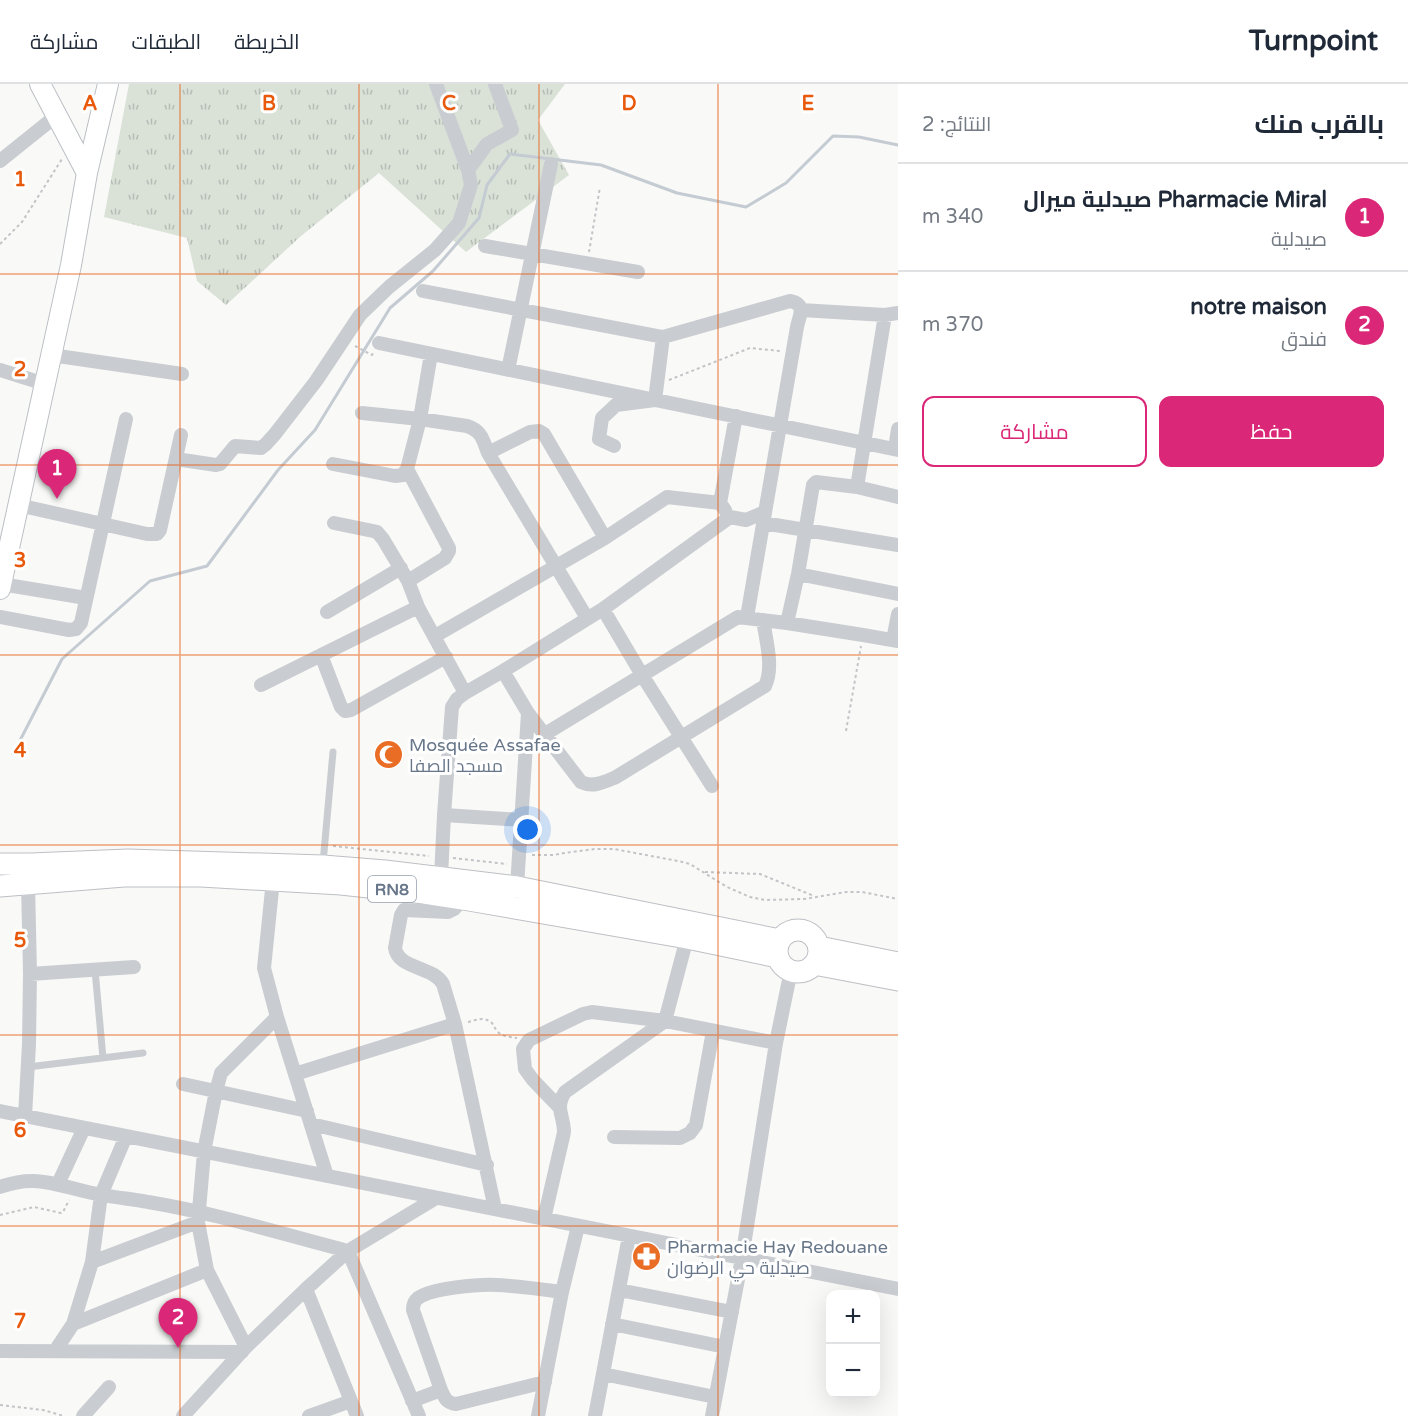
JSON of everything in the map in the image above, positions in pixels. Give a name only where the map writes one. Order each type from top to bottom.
[{"type":"main road","name":"RN8","points":[[0,864],[128,860],[441,867],[783,956],[801,971],[811,967],[817,956],[814,937],[805,931],[788,932],[783,956]]},
{"type":"main road","name":"RN8","points":[[0,886],[124,876],[201,876],[341,884],[463,899],[783,956]]},
{"type":"main road","name":"RN8","points":[[817,956],[898,963]]},
{"type":"main road","name":"RN8","points":[[817,956],[898,980]]},
{"type":"street","points":[[40,84],[87,172]]},
{"type":"street","points":[[86,598],[1,586],[6,532],[18,505],[71,265],[87,172],[108,84]]},
{"type":"street","points":[[176,459],[216,465],[220,464],[235,446],[261,448],[275,434],[316,381],[360,315],[389,287],[435,250],[459,223],[471,184],[436,84]]},
{"type":"street","points":[[468,170],[487,144],[512,130],[495,84]]},
{"type":"street","points":[[0,161],[56,116]]},
{"type":"street","points":[[508,370],[552,164]]},
{"type":"street","points":[[485,246],[638,272]]},
{"type":"street","points":[[423,291],[663,337],[790,301],[797,302],[801,310],[747,617]]},
{"type":"street","points":[[801,310],[892,314],[856,487]]},
{"type":"street","points":[[655,400],[663,337]]},
{"type":"street","points":[[379,343],[896,449],[898,429]]},
{"type":"street","points":[[333,464],[395,476],[403,475],[407,470],[420,418],[431,354]]},
{"type":"street","points":[[51,356],[182,374]]},
{"type":"street","points":[[0,370],[45,384]]},
{"type":"street","points":[[614,446],[599,440],[602,418],[616,405],[655,400]]},
{"type":"street","points":[[362,413],[420,418],[473,428],[480,433],[488,453],[587,618]]},
{"type":"street","points":[[736,416],[720,503],[730,517],[746,520],[764,518],[805,530],[898,545]]},
{"type":"street","points":[[0,617],[69,630],[76,630],[81,623],[126,419]]},
{"type":"street","points":[[488,453],[530,432],[539,430],[544,434],[605,538]]},
{"type":"street","points":[[18,505],[147,534],[157,534],[160,530],[181,435]]},
{"type":"street","points":[[407,470],[449,548],[445,558],[408,581]]},
{"type":"street","points":[[787,623],[813,485],[816,482],[856,487],[898,497]]},
{"type":"street","points":[[435,636],[556,568],[667,497],[720,503]]},
{"type":"street","points":[[441,867],[452,707],[458,699],[603,609],[730,517]]},
{"type":"street","points":[[334,524],[377,532],[383,539],[408,581],[418,607],[465,693]]},
{"type":"street","points":[[327,612],[400,568]]},
{"type":"street","points":[[798,574],[898,594]]},
{"type":"street","points":[[261,685],[418,607]]},
{"type":"street","points":[[603,609],[712,786]]},
{"type":"street","points":[[545,735],[738,617],[864,634],[895,641],[898,614]]},
{"type":"street","points":[[503,672],[528,713],[581,782],[586,785],[598,784],[616,777],[765,686],[769,667],[763,620]]},
{"type":"street","points":[[321,655],[340,706],[345,711],[351,710],[446,657]]},
{"type":"street","points":[[517,887],[528,713]]},
{"type":"street","points":[[444,814],[522,820]]},
{"type":"street","points":[[273,880],[264,968],[327,1176]]},
{"type":"street","points":[[25,1116],[30,975],[28,883]]},
{"type":"street","points":[[463,899],[448,912],[404,910],[395,948],[399,958],[441,980],[455,1024],[495,1209]]},
{"type":"street","points":[[544,1219],[564,1130],[559,1107],[560,1099],[565,1092],[665,1021],[687,938]]},
{"type":"street","points":[[712,1416],[742,1258],[777,1043],[783,956]]},
{"type":"street","points":[[30,975],[134,967]]},
{"type":"street","points":[[559,1107],[533,1080],[525,1068],[523,1049],[529,1040],[583,1014],[592,1012],[665,1021],[777,1043]]},
{"type":"street","points":[[244,1349],[207,1270],[198,1217],[204,1152],[221,1073],[277,1017]]},
{"type":"street","points":[[295,1074],[455,1024]]},
{"type":"street","points":[[614,1137],[680,1138],[690,1133],[696,1125],[713,1030]]},
{"type":"street","points":[[183,1084],[487,1165]]},
{"type":"street","points":[[0,1111],[898,1289]]},
{"type":"street","points":[[58,1184],[84,1128]]},
{"type":"street","points":[[55,1351],[74,1324],[92,1262],[101,1195],[126,1136]]},
{"type":"street","points":[[0,1187],[27,1180],[58,1184],[74,1190],[149,1202],[198,1217],[348,1251]]},
{"type":"street","points":[[183,1416],[244,1349],[348,1251],[436,1198]]},
{"type":"street","points":[[92,1262],[198,1217]]},
{"type":"street","points":[[538,1416],[562,1292],[578,1226]]},
{"type":"street","points":[[595,1416],[629,1236]]},
{"type":"street","points":[[348,1251],[419,1416]]},
{"type":"street","points":[[74,1324],[207,1270]]},
{"type":"street","points":[[545,1382],[456,1404],[449,1403],[445,1400],[441,1390],[413,1310],[413,1304],[420,1296],[468,1286],[495,1284],[562,1292]]},
{"type":"street","points":[[306,1289],[357,1416]]},
{"type":"street","points":[[619,1290],[732,1312]]},
{"type":"street","points":[[612,1324],[725,1347]]},
{"type":"street","points":[[0,1351],[244,1349]]},
{"type":"street","points":[[603,1374],[715,1397]]},
{"type":"street","points":[[83,1416],[109,1387]]},
{"type":"street","points":[[412,1401],[441,1390]]},
{"type":"street","points":[[309,1416],[351,1401]]},
{"type":"lane","points":[[323,866],[333,752]]},
{"type":"lane","points":[[95,970],[102,1058]]},
{"type":"lane","points":[[28,1067],[143,1053]]},
{"type":"path","points":[[0,244],[26,217],[72,144]]},
{"type":"path","points":[[587,263],[600,188]]},
{"type":"path","points":[[344,341],[372,355],[379,343]]},
{"type":"path","points":[[658,384],[750,348],[792,353]]},
{"type":"path","points":[[846,731],[864,634]]},
{"type":"path","points":[[324,845],[441,867],[519,865],[532,855],[614,849],[690,864],[727,887],[750,897],[765,900],[804,899],[846,892],[862,892],[898,899]]},
{"type":"path","points":[[702,872],[760,874],[817,897]]},
{"type":"path","points":[[455,1024],[484,1019],[506,1036],[529,1040]]},
{"type":"path","points":[[0,1215],[34,1207],[58,1213],[63,1212],[74,1190]]},
{"type":"path","points":[[0,1405],[44,1410],[64,1416]]},
{"type":"green space","points":[[129,84],[565,84],[538,120],[569,175],[466,252],[379,173],[301,236],[226,305],[197,281],[187,238],[104,217]]},
{"type":"waterway","points":[[13,754],[62,659],[150,581],[207,566],[278,470],[315,430],[390,308],[433,271],[479,218],[487,185],[510,154],[601,165],[677,193],[746,207],[786,183],[833,136],[859,137],[898,145]]},
{"type":"place","name":"Pharmacie Miral صيدلية ميرال","points":[[57,499]]},
{"type":"place","name":"Mosquée Assafae مسجد الصفا","points":[[388,755]]},
{"type":"place","name":"Pharmacie Hay Redouane صيدلية حي الرضوان","points":[[646,1257]]},
{"type":"place","name":"notre maison","points":[[178,1348]]}]
